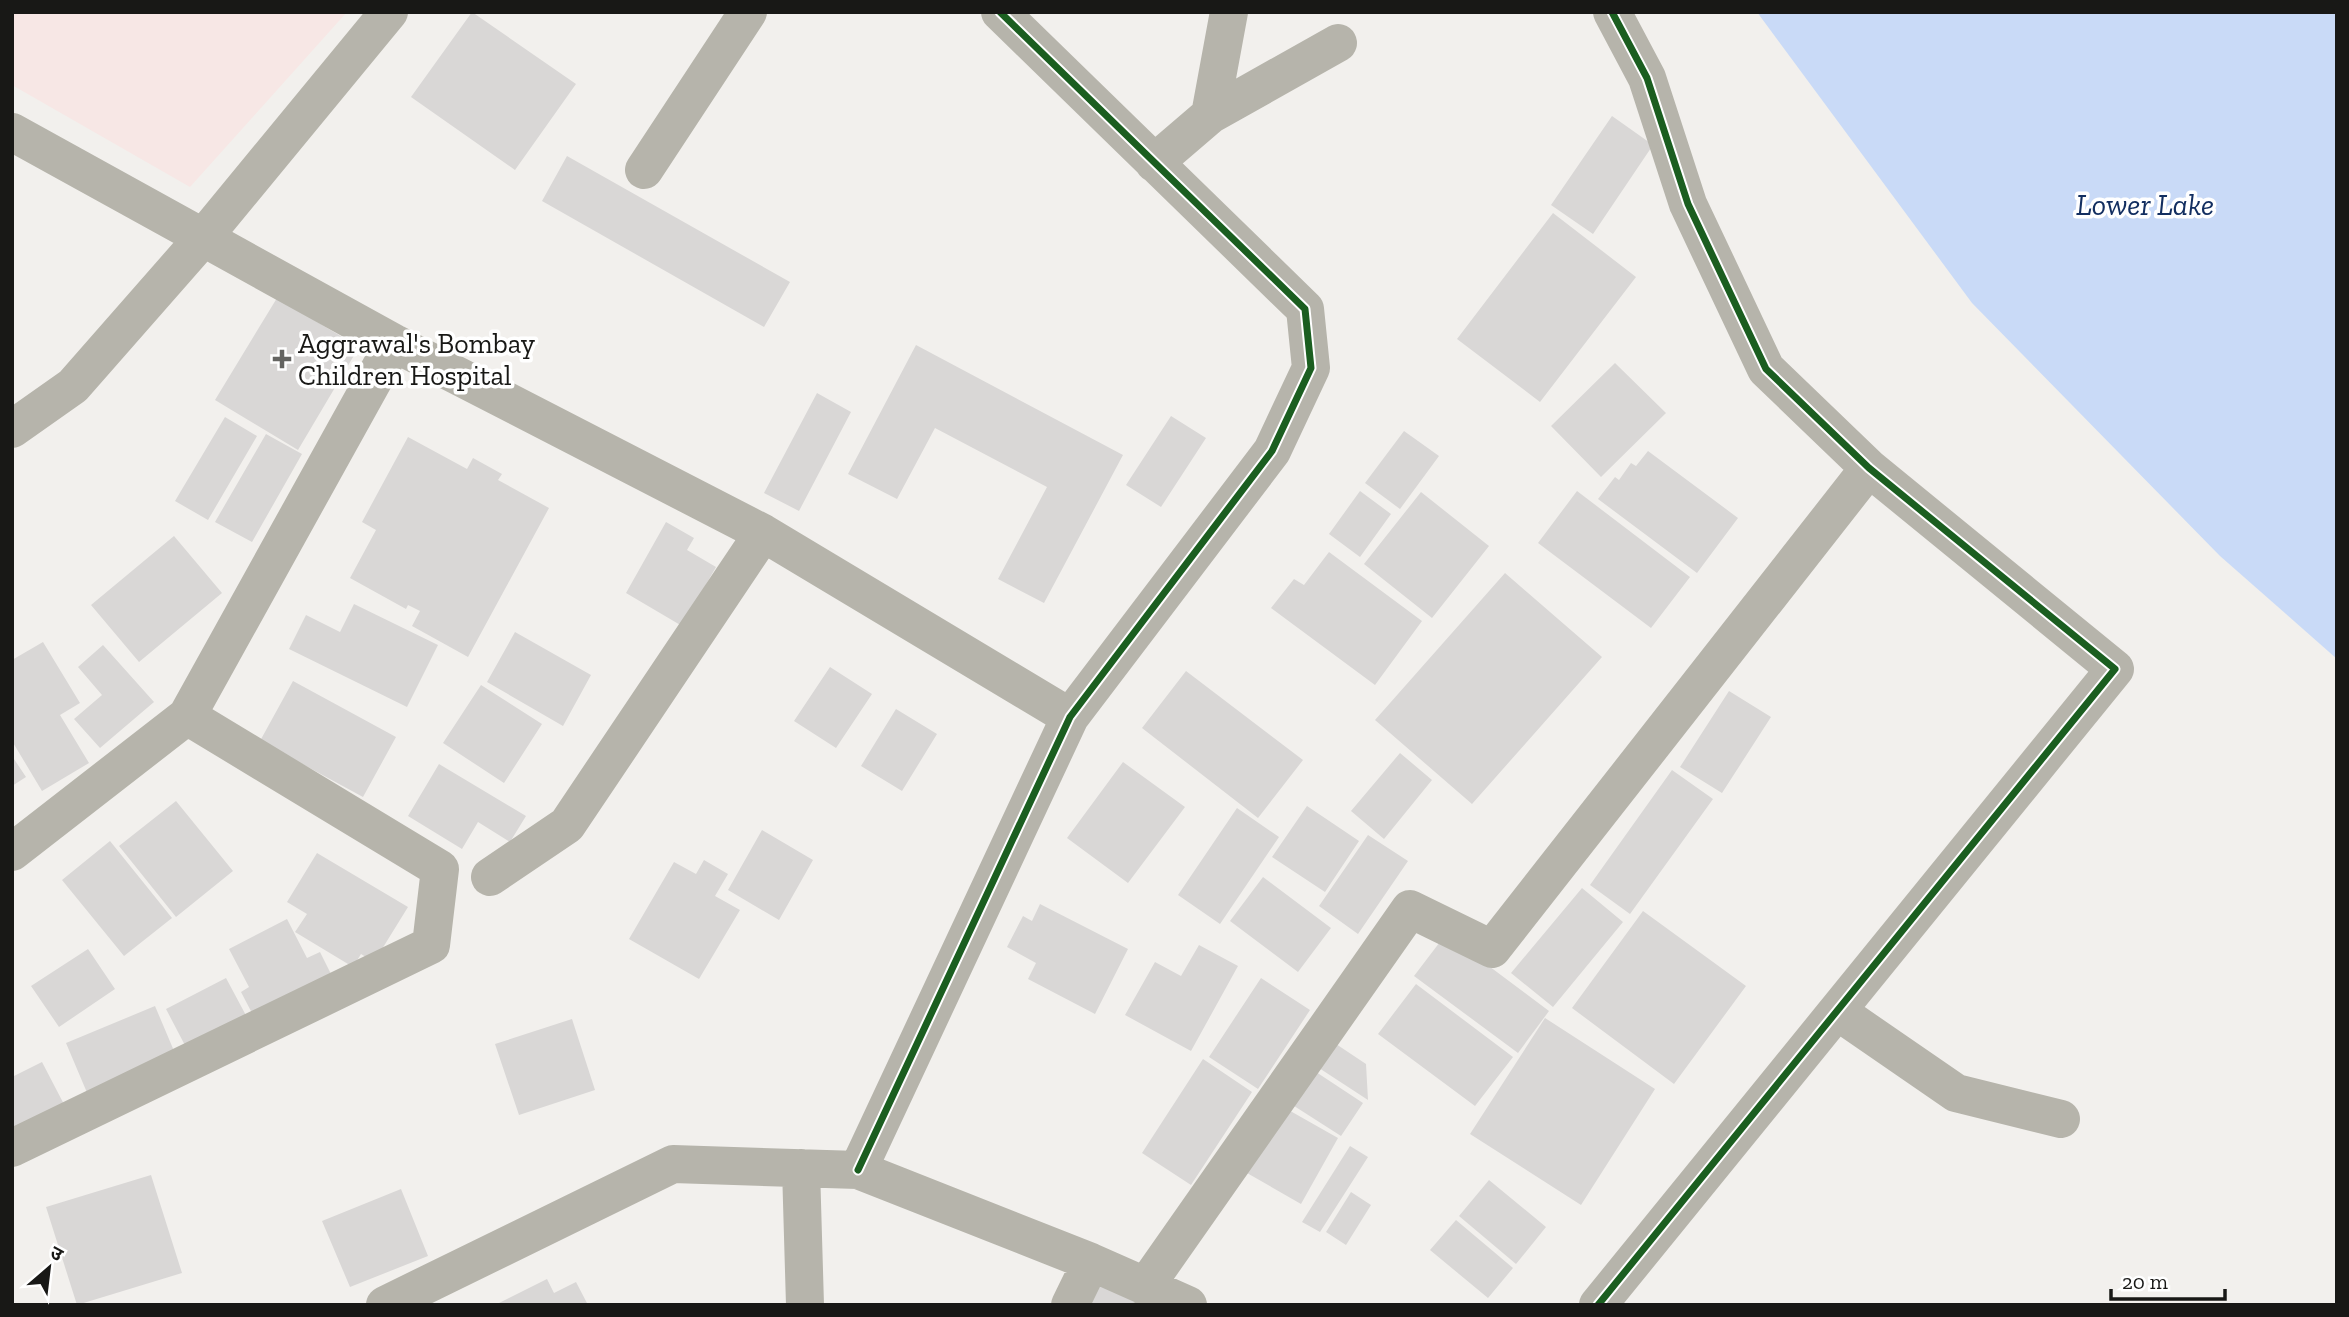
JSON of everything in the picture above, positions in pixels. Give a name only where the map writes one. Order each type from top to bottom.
[{"type":"street","points":[[12,429],[73,386],[202,239],[389,12]]},
{"type":"street","points":[[644,170],[748,12]]},
{"type":"street","points":[[858,1170],[1070,717],[1272,451],[1311,368],[1304,309],[1000,12]]},
{"type":"street","points":[[1210,115],[1229,12]]},
{"type":"street","points":[[1598,1305],[2115,669],[1868,468],[1766,369],[1688,204],[1647,78],[1612,12]]},
{"type":"street","points":[[1154,163],[1210,115],[1338,43]]},
{"type":"street","points":[[12,132],[394,343],[763,533],[1070,717]]},
{"type":"street","points":[[12,852],[187,716],[394,343]]},
{"type":"street","points":[[1144,1287],[1410,909],[1492,948],[1868,468]]},
{"type":"street","points":[[490,877],[567,825],[763,533]]},
{"type":"street","points":[[12,1148],[431,945],[440,869],[187,716]]},
{"type":"street","points":[[1837,1011],[1956,1093],[2061,1119]]},
{"type":"street","points":[[385,1305],[673,1164],[858,1170],[1091,1262],[1188,1305]]},
{"type":"street","points":[[801,1168],[805,1305]]},
{"type":"street","points":[[1070,1305],[1091,1262]]},
{"type":"shaded area","points":[[12,12],[347,12],[190,187],[12,85]]},
{"type":"water","name":"Lower Lake","points":[[1757,12],[2337,12],[2337,659],[2220,556],[1972,303]]},
{"type":"building","points":[[472,12],[576,84],[515,170],[411,97]]},
{"type":"building","points":[[1612,116],[1653,145],[1593,234],[1551,205]]},
{"type":"building","points":[[567,156],[790,282],[764,327],[542,201]]},
{"type":"building","points":[[1553,213],[1636,277],[1540,402],[1457,339]]},
{"type":"building","points":[[277,298],[359,347],[298,450],[215,400]]},
{"type":"building","points":[[916,345],[1123,455],[1044,603],[998,579],[1047,487],[935,428],[897,499],[848,474]]},
{"type":"building","points":[[1615,363],[1666,413],[1601,477],[1551,426]]},
{"type":"building","points":[[817,393],[851,412],[799,511],[764,493]]},
{"type":"building","points":[[1171,416],[1206,438],[1161,507],[1126,485]]},
{"type":"building","points":[[225,417],[257,436],[208,520],[175,501]]},
{"type":"building","points":[[1404,431],[1439,456],[1400,509],[1365,483]]},
{"type":"building","points":[[266,434],[302,454],[252,542],[215,522]]},
{"type":"building","points":[[408,437],[467,469],[473,458],[502,474],[498,480],[549,508],[468,657],[412,626],[420,611],[408,605],[406,609],[350,578],[376,530],[362,522]]},
{"type":"building","points":[[1648,451],[1738,518],[1697,573],[1598,499],[1615,477],[1619,480],[1631,463],[1636,466]]},
{"type":"building","points":[[1360,491],[1391,514],[1360,557],[1329,534]]},
{"type":"building","points":[[1577,491],[1690,577],[1651,628],[1538,543]]},
{"type":"building","points":[[1421,492],[1489,546],[1432,618],[1364,564]]},
{"type":"building","points":[[666,522],[694,538],[687,550],[716,567],[682,626],[626,593]]},
{"type":"building","points":[[174,536],[222,593],[139,662],[91,605]]},
{"type":"building","points":[[1329,552],[1422,621],[1375,685],[1271,608],[1294,579],[1304,585]]},
{"type":"building","points":[[1505,573],[1602,657],[1472,804],[1375,720]]},
{"type":"building","points":[[354,604],[438,645],[407,707],[289,649],[306,615],[340,632]]},
{"type":"building","points":[[515,632],[591,675],[563,726],[487,682]]},
{"type":"building","points":[[43,642],[80,703],[60,715],[89,763],[42,791],[12,741],[12,660]]},
{"type":"building","points":[[103,645],[154,702],[100,748],[74,719],[102,695],[78,667]]},
{"type":"building","points":[[830,667],[872,694],[836,748],[794,721]]},
{"type":"building","points":[[1186,671],[1303,760],[1258,818],[1142,728]]},
{"type":"building","points":[[293,681],[396,737],[363,797],[260,741]]},
{"type":"building","points":[[481,685],[542,724],[504,783],[443,743]]},
{"type":"building","points":[[1729,691],[1771,717],[1722,793],[1680,767]]},
{"type":"building","points":[[896,709],[937,734],[902,791],[861,766]]},
{"type":"building","points":[[1400,753],[1432,780],[1384,839],[1351,811]]},
{"type":"building","points":[[12,756],[26,777],[12,786]]},
{"type":"building","points":[[1123,762],[1185,807],[1128,883],[1067,838]]},
{"type":"building","points":[[439,764],[526,816],[510,842],[478,822],[462,849],[408,816]]},
{"type":"building","points":[[1672,770],[1713,799],[1630,914],[1590,885]]},
{"type":"building","points":[[176,801],[233,871],[176,917],[119,846]]},
{"type":"building","points":[[1307,806],[1359,841],[1325,892],[1272,857]]},
{"type":"building","points":[[1237,808],[1279,837],[1220,924],[1178,895]]},
{"type":"building","points":[[762,830],[813,860],[779,920],[728,890]]},
{"type":"building","points":[[1368,835],[1408,861],[1358,934],[1319,906]]},
{"type":"building","points":[[110,841],[172,918],[124,956],[62,880]]},
{"type":"building","points":[[317,853],[408,907],[374,962],[361,954],[353,967],[295,932],[307,914],[287,902]]},
{"type":"building","points":[[704,860],[728,874],[715,896],[740,910],[699,979],[629,939],[674,862],[696,874]]},
{"type":"building","points":[[1263,877],[1331,928],[1298,972],[1230,921]]},
{"type":"building","points":[[1582,888],[1623,922],[1553,1007],[1511,973]]},
{"type":"building","points":[[1040,904],[1128,949],[1095,1014],[1028,979],[1036,963],[1007,947],[1023,916],[1032,921]]},
{"type":"building","points":[[1643,911],[1746,986],[1674,1084],[1572,1008]]},
{"type":"building","points":[[287,919],[307,958],[320,952],[331,974],[253,1015],[241,992],[249,987],[229,949]]},
{"type":"building","points":[[1446,934],[1549,1011],[1518,1053],[1414,976]]},
{"type":"building","points":[[1199,945],[1238,966],[1191,1051],[1125,1015],[1155,962],[1181,976]]},
{"type":"building","points":[[88,949],[115,989],[59,1027],[31,986]]},
{"type":"building","points":[[226,978],[249,1021],[189,1053],[166,1009]]},
{"type":"building","points":[[1261,978],[1310,1010],[1258,1089],[1209,1057]]},
{"type":"building","points":[[1416,984],[1513,1057],[1475,1106],[1378,1034]]},
{"type":"building","points":[[155,1006],[177,1058],[88,1095],[66,1043]]},
{"type":"building","points":[[1545,1018],[1655,1089],[1581,1205],[1470,1134]]},
{"type":"building","points":[[572,1019],[595,1090],[519,1115],[495,1044]]},
{"type":"building","points":[[1336,1044],[1366,1064],[1368,1100],[1319,1068]]},
{"type":"building","points":[[1203,1059],[1252,1092],[1191,1185],[1142,1153]]},
{"type":"building","points":[[42,1062],[68,1112],[12,1141],[12,1077]]},
{"type":"building","points":[[1313,1070],[1363,1103],[1341,1136],[1291,1104]]},
{"type":"building","points":[[1285,1108],[1338,1138],[1301,1204],[1247,1173]]},
{"type":"building","points":[[1350,1146],[1368,1157],[1320,1232],[1302,1222]]},
{"type":"building","points":[[151,1175],[182,1273],[77,1305],[46,1207]]},
{"type":"building","points":[[1489,1180],[1546,1227],[1516,1264],[1459,1216]]},
{"type":"building","points":[[401,1189],[428,1256],[350,1287],[322,1221]]},
{"type":"building","points":[[1351,1192],[1371,1205],[1346,1245],[1326,1232]]},
{"type":"building","points":[[1456,1220],[1513,1268],[1488,1298],[1430,1250]]},
{"type":"building","points":[[1101,1276],[1138,1294],[1133,1305],[1088,1305]]},
{"type":"building","points":[[547,1279],[554,1293],[576,1282],[588,1305],[495,1305]]},
{"type":"cycle path","points":[[858,1170],[1070,717],[1272,451],[1311,368],[1305,309],[1000,12]]},
{"type":"cycle path","points":[[1598,1305],[2115,669],[1869,468],[1766,369],[1688,204],[1647,78],[1612,12]]},
{"type":"place","name":"Aggrawal's Bombay Children Hospital","points":[[282,359]]}]
